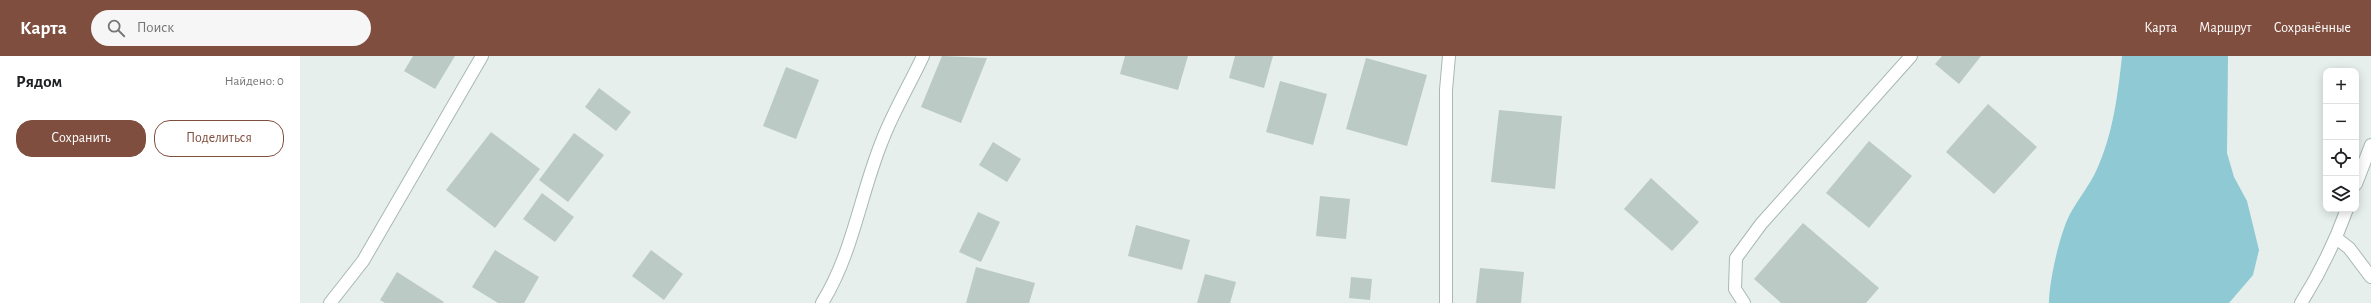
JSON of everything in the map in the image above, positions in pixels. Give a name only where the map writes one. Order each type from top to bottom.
[{"type":"street","points":[[330,303],[363,261],[482,56]]},
{"type":"street","points":[[822,303],[834,284],[855,228],[882,141],[924,56]]},
{"type":"street","points":[[1446,303],[1446,90],[1449,56]]},
{"type":"street","points":[[1744,303],[1735,289],[1736,258],[1761,224],[1911,56]]},
{"type":"street","points":[[2359,178],[2368,160],[2371,145]]},
{"type":"street","points":[[2301,303],[2316,278],[2336,238],[2346,212]]},
{"type":"street","points":[[2336,238],[2349,248],[2371,277]]},
{"type":"water","points":[[2122,56],[2228,56],[2227,153],[2234,177],[2247,201],[2259,250],[2253,275],[2229,303],[2049,303],[2053,270],[2066,222],[2094,175],[2103,156],[2117,99]]},
{"type":"building","points":[[413,56],[455,56],[435,89],[404,71]]},
{"type":"building","points":[[942,56],[987,58],[961,123],[921,107]]},
{"type":"building","points":[[1125,56],[1188,56],[1178,90],[1120,74]]},
{"type":"building","points":[[1235,56],[1273,56],[1264,88],[1229,78]]},
{"type":"building","points":[[1942,56],[1981,56],[1959,84],[1935,64]]},
{"type":"building","points":[[1366,58],[1427,75],[1407,146],[1346,129]]},
{"type":"building","points":[[786,67],[819,80],[796,139],[763,126]]},
{"type":"building","points":[[1280,81],[1327,94],[1313,145],[1266,132]]},
{"type":"building","points":[[599,88],[631,112],[616,131],[585,107]]},
{"type":"building","points":[[1988,104],[2037,147],[1994,194],[1946,152]]},
{"type":"building","points":[[1499,110],[1562,116],[1555,189],[1491,182]]},
{"type":"building","points":[[491,132],[540,169],[495,228],[446,190]]},
{"type":"building","points":[[574,133],[604,155],[568,202],[539,180]]},
{"type":"building","points":[[1869,141],[1912,176],[1869,228],[1826,193]]},
{"type":"building","points":[[993,142],[1021,159],[1007,182],[979,165]]},
{"type":"building","points":[[1651,178],[1699,222],[1672,251],[1624,209]]},
{"type":"building","points":[[542,193],[574,217],[555,242],[523,219]]},
{"type":"building","points":[[1320,196],[1350,199],[1346,239],[1316,236]]},
{"type":"building","points":[[978,212],[1000,222],[981,262],[959,252]]},
{"type":"building","points":[[1803,223],[1879,288],[1866,303],[1781,303],[1754,279]]},
{"type":"building","points":[[1136,225],[1190,240],[1182,270],[1128,256]]},
{"type":"building","points":[[495,250],[539,277],[524,303],[498,303],[472,287]]},
{"type":"building","points":[[651,250],[683,274],[664,300],[632,276]]},
{"type":"building","points":[[976,267],[1035,283],[1029,303],[966,303]]},
{"type":"building","points":[[1480,268],[1524,272],[1521,303],[1476,303]]},
{"type":"building","points":[[397,272],[444,302],[385,303],[380,300]]},
{"type":"building","points":[[1205,274],[1236,282],[1230,303],[1197,303]]},
{"type":"building","points":[[1351,277],[1372,279],[1370,300],[1349,298]]}]
